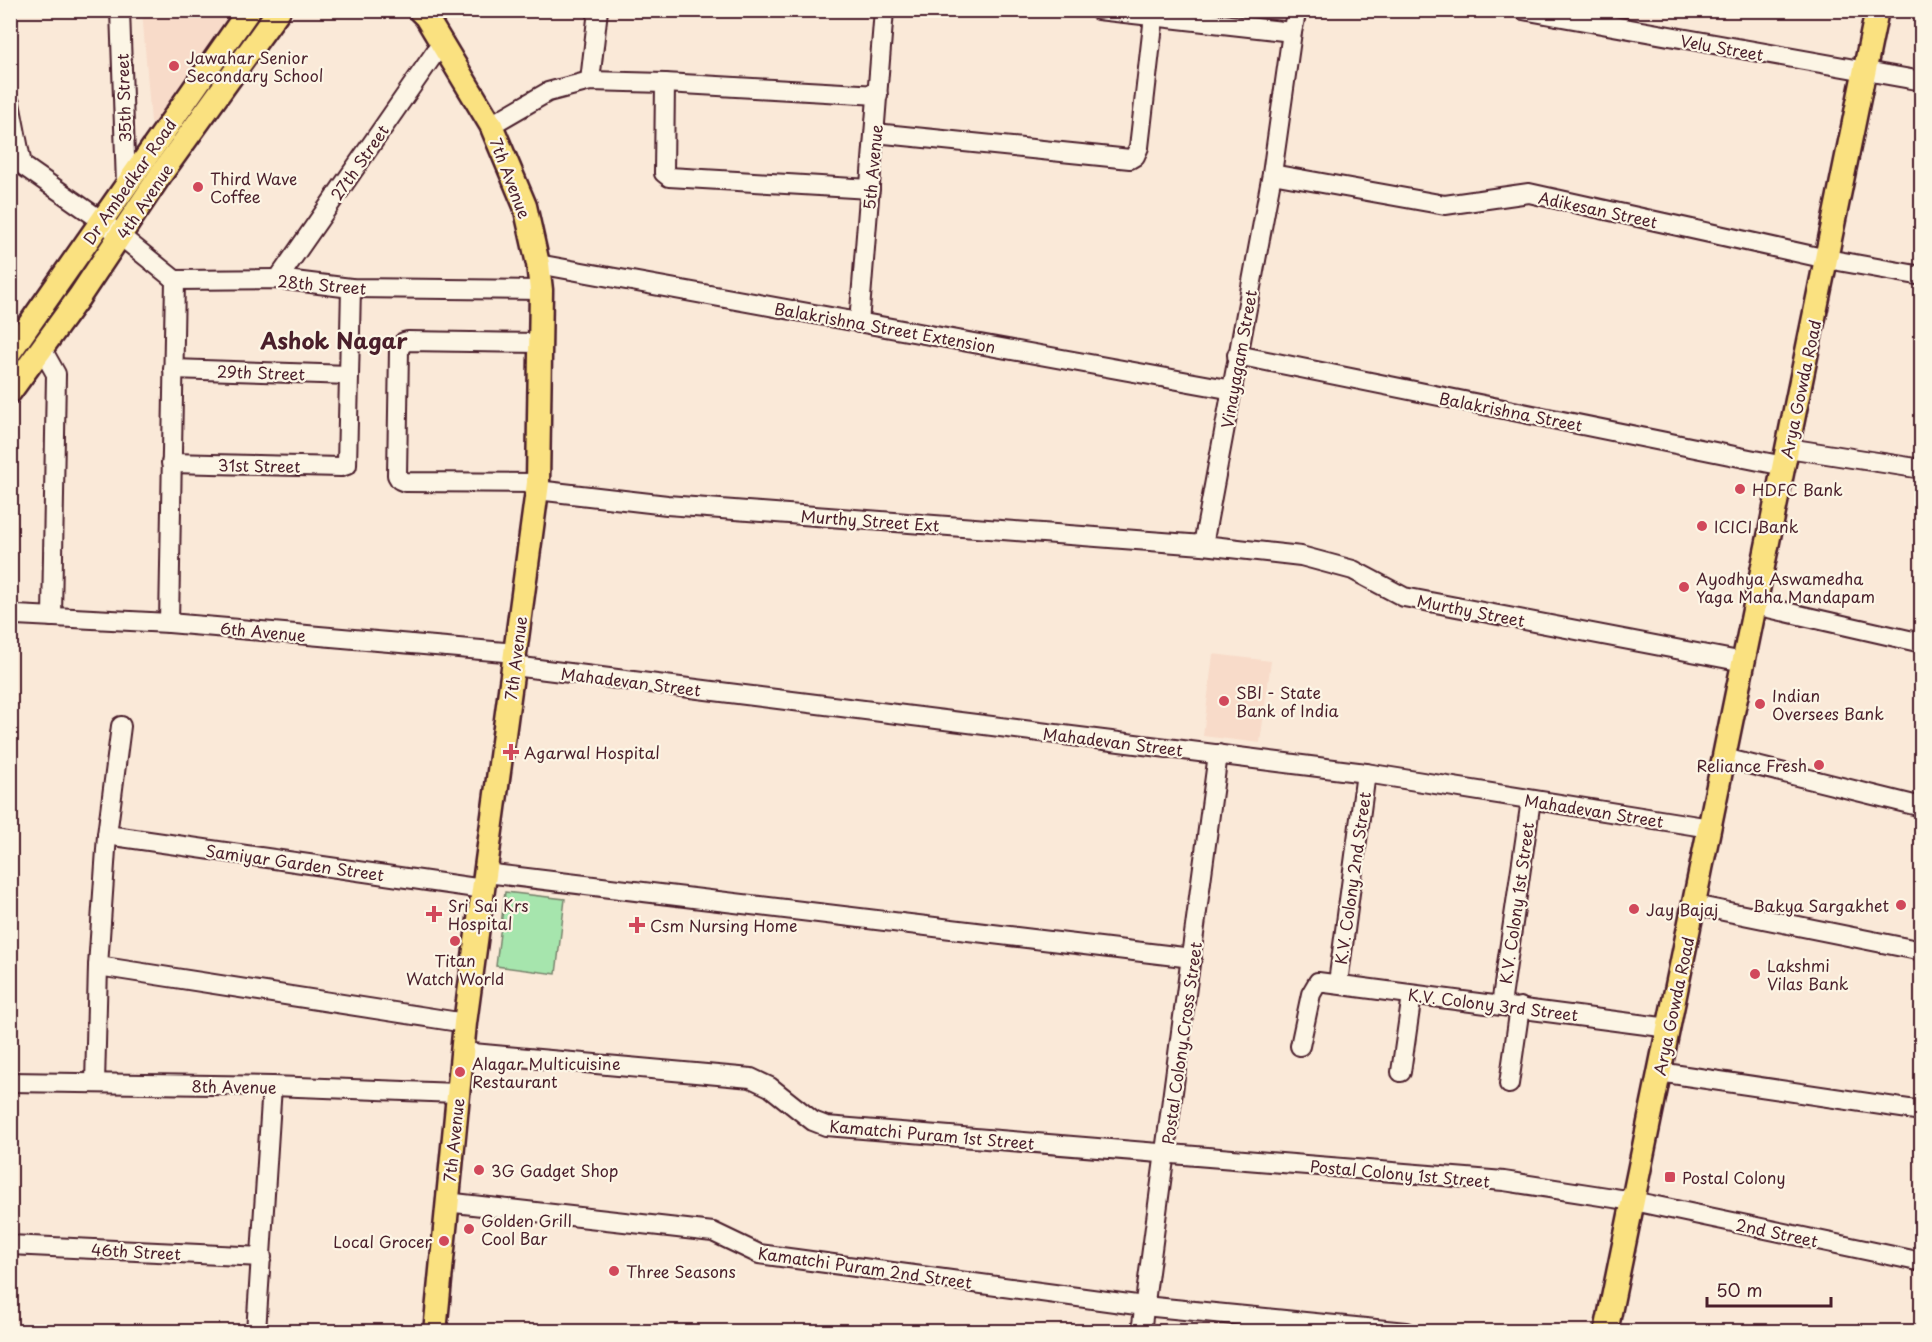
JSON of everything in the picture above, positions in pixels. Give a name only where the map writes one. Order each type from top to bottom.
[{"type":"main road","name":"Dr Ambedkar Road","points":[[10,352],[249,10]]},
{"type":"main road","name":"4th Avenue","points":[[10,392],[279,10]]},
{"type":"main road","name":"7th Avenue","points":[[419,10],[426,17],[491,125],[525,206],[538,264],[542,343],[538,487],[465,1023],[435,1332]]},
{"type":"main road","name":"Arya Gowda Road","points":[[1606,1332],[1877,10]]},
{"type":"street","name":"35th Street","points":[[120,10],[126,185]]},
{"type":"street","points":[[590,81],[598,10]]},
{"type":"street","name":"5th Avenue","points":[[859,323],[884,10]]},
{"type":"street","points":[[1098,10],[1292,32]]},
{"type":"street","points":[[1272,174],[1297,10]]},
{"type":"street","name":"Velu Street","points":[[1523,10],[1922,81]]},
{"type":"street","points":[[875,133],[1130,159],[1135,156],[1139,147],[1154,16]]},
{"type":"street","name":"27th Street","points":[[278,279],[441,44]]},
{"type":"street","points":[[491,125],[548,92],[590,81],[878,95]]},
{"type":"street","points":[[665,83],[664,173],[669,177],[870,189]]},
{"type":"street","points":[[10,103],[16,167],[102,221],[175,280],[169,623]]},
{"type":"street","name":"Adikesan Street","points":[[1272,174],[1445,205],[1529,193],[1827,259],[1922,276]]},
{"type":"street","name":"Vinayagam Street","points":[[1203,544],[1272,174]]},
{"type":"street","name":"Balakrishna Street Extension","points":[[538,264],[1233,390]]},
{"type":"street","name":"28th Street","points":[[175,280],[278,279],[351,288],[541,290]]},
{"type":"street","points":[[349,375],[351,288]]},
{"type":"street","name":"Murthy Street Ext","points":[[542,343],[404,342],[399,349],[397,476],[400,480],[538,487],[667,505],[1203,544]]},
{"type":"street","points":[[42,349],[56,374],[52,617]]},
{"type":"street","name":"Balakrishna Street","points":[[1238,355],[1786,457],[1922,468]]},
{"type":"street","name":"29th Street","points":[[173,369],[349,375]]},
{"type":"street","name":"31st Street","points":[[171,463],[341,467],[347,465],[349,375]]},
{"type":"street","name":"Murthy Street","points":[[1203,544],[1301,555],[1353,570],[1404,597],[1744,662]]},
{"type":"street","points":[[1755,605],[1922,643]]},
{"type":"street","name":"6th Avenue","points":[[12,619],[52,617],[169,623],[515,660]]},
{"type":"street","name":"Mahadevan Street","points":[[515,660],[1366,773],[1710,828]]},
{"type":"street","points":[[95,1083],[98,966],[107,835],[121,726]]},
{"type":"street","name":"Postal Colony Cross Street","points":[[1141,1332],[1218,754]]},
{"type":"street","points":[[1724,758],[1922,807]]},
{"type":"street","name":"K.V. Colony 2nd Street","points":[[1338,983],[1366,773]]},
{"type":"street","name":"K.V. Colony 1st Street","points":[[1501,1005],[1531,800]]},
{"type":"street","name":"Samiyar Garden Street","points":[[107,835],[484,881],[1192,958]]},
{"type":"street","points":[[1694,905],[1922,951]]},
{"type":"street","points":[[98,966],[465,1023]]},
{"type":"street","name":"K.V. Colony 3rd Street","points":[[1300,1046],[1311,994],[1318,982],[1669,1028]]},
{"type":"street","points":[[1401,1072],[1412,995]]},
{"type":"street","points":[[1509,1084],[1521,1007]]},
{"type":"street","name":"Kamatchi Puram 1st Street","points":[[462,1052],[751,1078],[770,1087],[813,1121],[826,1126],[1166,1154]]},
{"type":"street","points":[[1659,1072],[1922,1111]]},
{"type":"street","name":"8th Avenue","points":[[10,1082],[272,1086],[457,1093]]},
{"type":"street","points":[[256,1332],[272,1086]]},
{"type":"street","name":"Postal Colony 1st Street","points":[[1166,1154],[1504,1181],[1633,1201]]},
{"type":"street","name":"2nd Street","points":[[1633,1201],[1922,1262]]},
{"type":"street","name":"Kamatchi Puram 2nd Street","points":[[446,1202],[713,1232],[759,1254],[1144,1306],[1406,1332]]},
{"type":"street","name":"46th Street","points":[[10,1245],[262,1257]]},
{"type":"shaded area","name":"Jawahar Senior Secondary School","points":[[142,11],[237,11],[164,125],[151,122]]},
{"type":"shaded area","points":[[1213,654],[1271,661],[1260,743],[1203,736]]},
{"type":"green space","points":[[505,892],[565,899],[556,974],[496,966]]},
{"type":"place","name":"Jawahar Senior Secondary School","points":[[174,66]]},
{"type":"place","name":"Third Wave Coffee","points":[[198,187]]},
{"type":"place","name":"HDFC Bank","points":[[1740,489]]},
{"type":"place","name":"ICICI Bank","points":[[1702,526]]},
{"type":"place","name":"Ayodhya Aswamedha Yaga Maha Mandapam","points":[[1684,587]]},
{"type":"place","name":"SBI - State Bank of India","points":[[1224,701]]},
{"type":"place","name":"Indian Oversees Bank","points":[[1760,704]]},
{"type":"place","name":"Agarwal Hospital","points":[[511,752]]},
{"type":"place","name":"Reliance Fresh","points":[[1819,765]]},
{"type":"place","name":"Bakya Sargakhet","points":[[1901,905]]},
{"type":"place","name":"Jay Bajaj","points":[[1634,909]]},
{"type":"place","name":"Sri Sai Krs Hospital","points":[[434,914]]},
{"type":"place","name":"Csm Nursing Home","points":[[637,925]]},
{"type":"place","name":"Titan Watch World","points":[[455,941]]},
{"type":"place","name":"Lakshmi Vilas Bank","points":[[1755,974]]},
{"type":"place","name":"Alagar Multicuisine Restaurant","points":[[460,1072]]},
{"type":"place","name":"3G Gadget Shop","points":[[479,1170]]},
{"type":"place","name":"Postal Colony","points":[[1670,1177]]},
{"type":"place","name":"Golden Grill Cool Bar","points":[[469,1229]]},
{"type":"place","name":"Local Grocer","points":[[444,1241]]},
{"type":"place","name":"Three Seasons","points":[[614,1271]]},
{"type":"district","name":"Ashok Nagar","points":[[334,339]]}]
